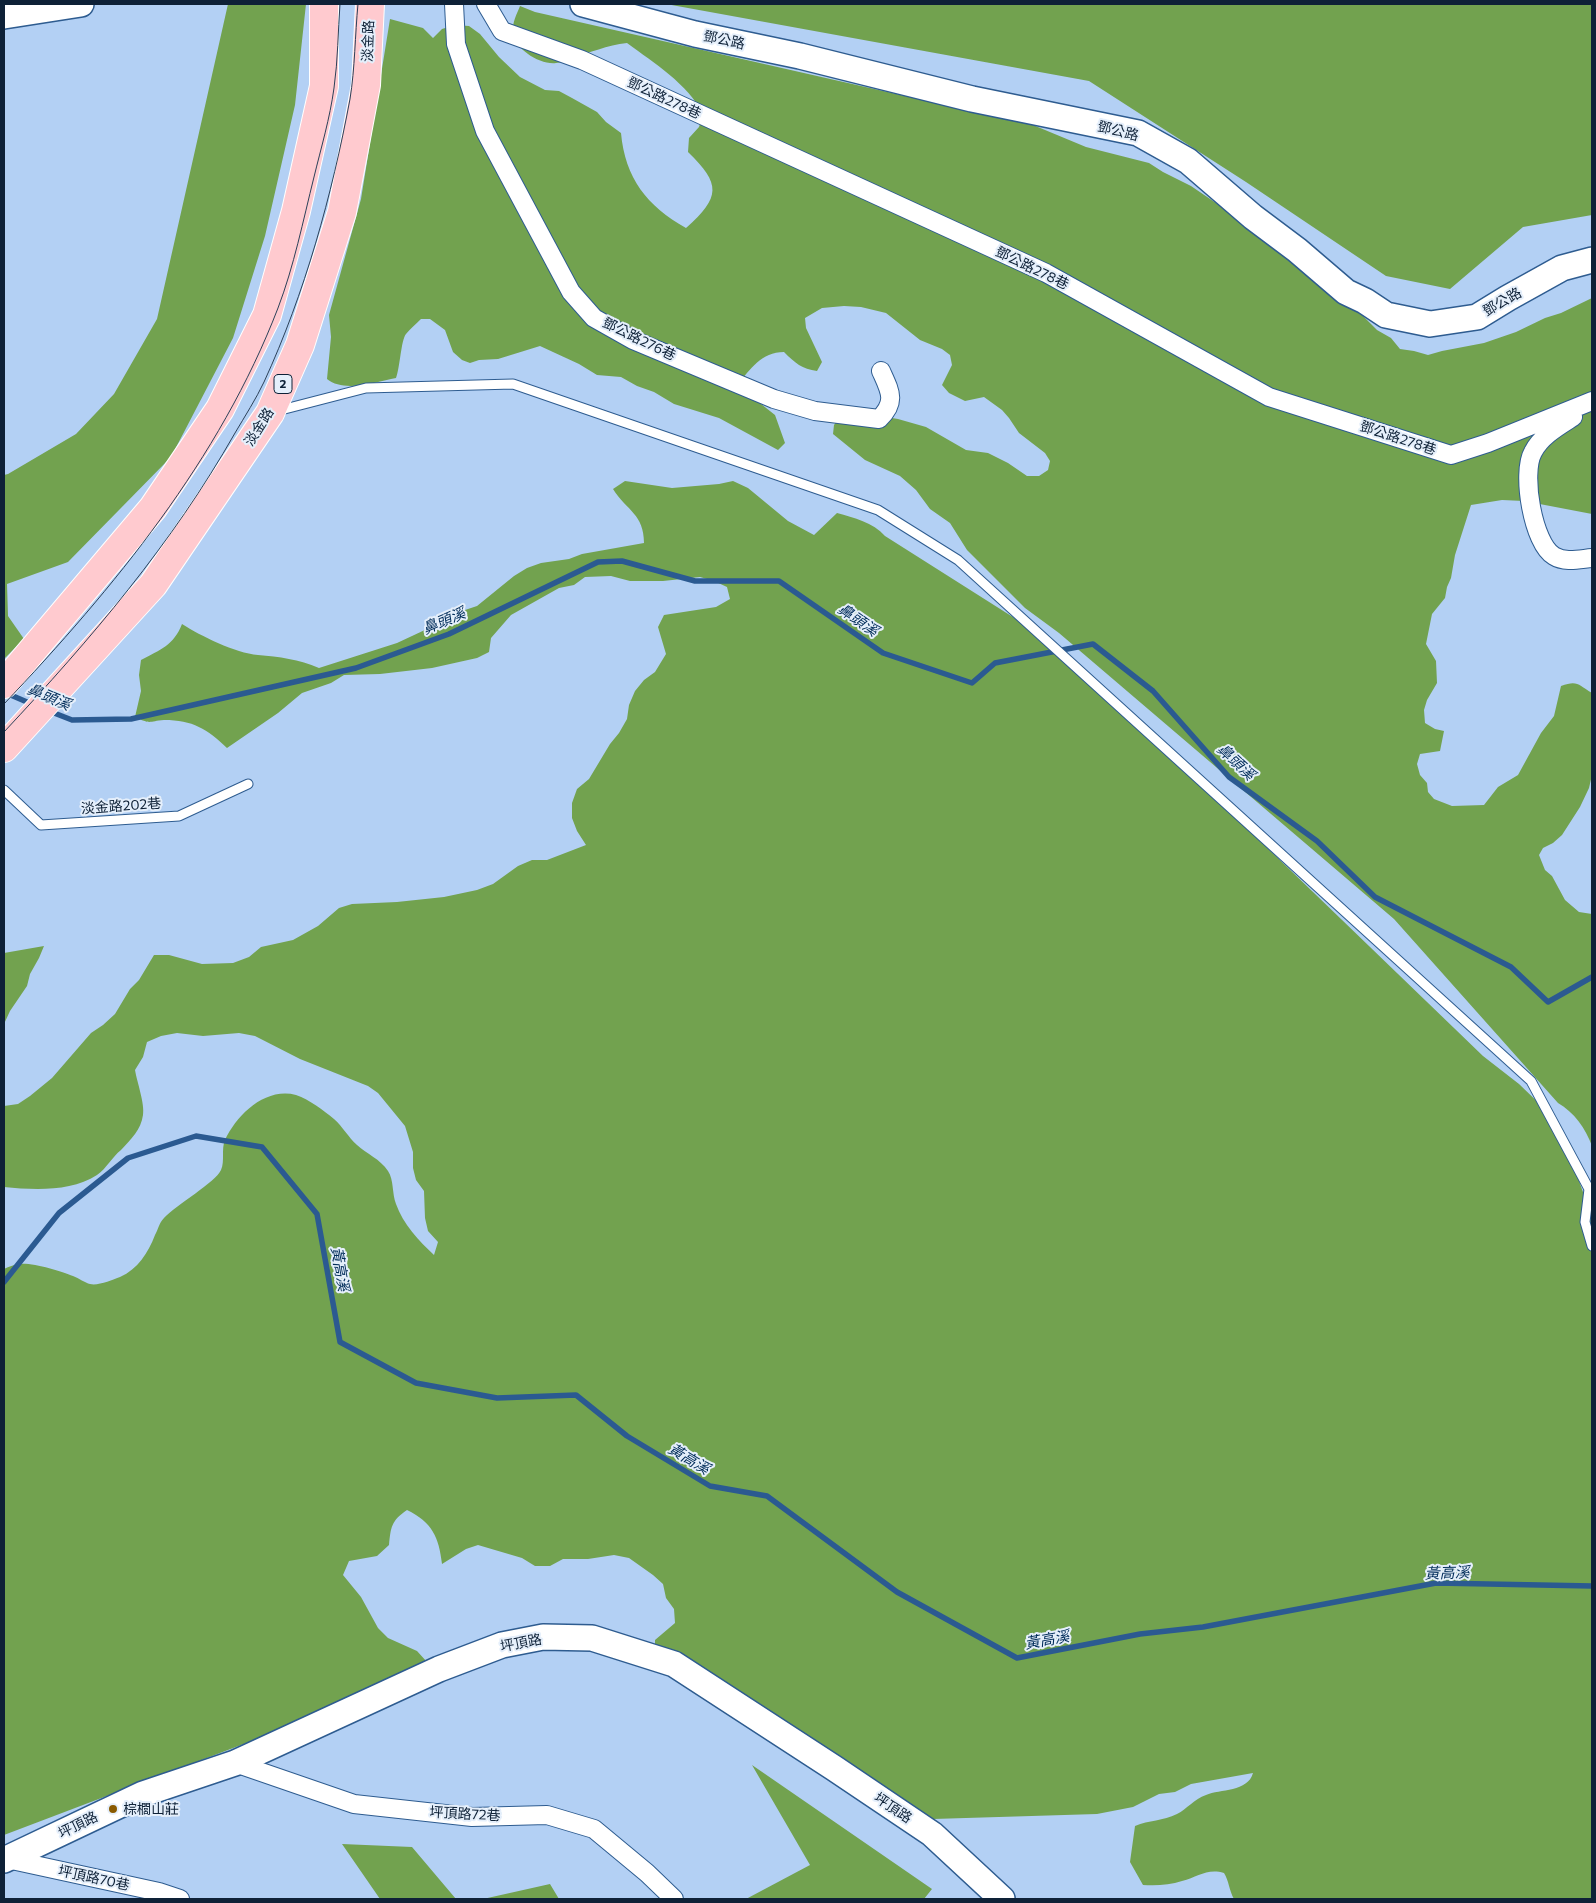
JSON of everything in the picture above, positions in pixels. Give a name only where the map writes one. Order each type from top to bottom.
[{"type":"main road","points":[[6,682],[153,508],[220,410],[267,315],[296,211],[324,86],[324,4]]},
{"type":"main road","name":"淡金路","points":[[4,748],[153,584],[270,413],[300,346],[342,212],[366,85],[370,4]]},
{"type":"street","points":[[4,16],[81,4]]},
{"type":"street","name":"鄧公路276巷","points":[[454,4],[456,44],[485,131],[571,292],[594,318],[633,340],[774,399],[815,411],[879,419],[887,411],[891,394],[881,371]]},
{"type":"street","name":"鄧公路278巷","points":[[486,4],[502,31],[591,64],[1046,274],[1269,397],[1451,455],[1488,443],[1592,402]]},
{"type":"street","name":"鄧公路","points":[[583,4],[696,34],[800,56],[972,99],[1138,133],[1188,161],[1253,217],[1297,250],[1346,292],[1386,315],[1430,324],[1477,317],[1562,268],[1592,260]]},
{"type":"street","points":[[1592,402],[1550,433],[1532,452],[1528,472],[1531,509],[1543,546],[1554,556],[1567,560],[1592,558]]},
{"type":"street","name":"坪頂路","points":[[5,1860],[143,1794],[235,1763],[439,1668],[502,1644],[544,1637],[592,1638],[674,1664],[682,1669],[932,1834],[1002,1899]]},
{"type":"street","name":"坪頂路72巷","points":[[235,1763],[354,1804],[472,1817],[547,1815],[594,1828],[647,1873],[674,1899]]},
{"type":"street","name":"坪頂路70巷","points":[[5,1860],[180,1899]]},
{"type":"lane","points":[[270,413],[366,388],[513,384],[878,510],[958,560],[1531,1081],[1589,1189],[1585,1222],[1592,1246]]},
{"type":"lane","name":"淡金路202巷","points":[[4,790],[42,825],[179,816],[248,784]]},
{"type":"green space","points":[[228,4],[306,4],[295,105],[265,236],[233,338],[171,457],[68,562],[7,584],[8,616],[24,639],[4,659],[4,475],[76,434],[114,394],[157,319]]},
{"type":"green space","points":[[666,4],[1592,4],[1592,215],[1523,227],[1450,289],[1386,276],[1246,182],[1089,81]]},
{"type":"green space","points":[[520,6],[535,12],[1033,125],[1086,147],[1149,163],[1191,186],[1241,220],[1356,309],[1377,330],[1391,338],[1400,349],[1428,355],[1484,343],[1516,332],[1592,298],[1592,514],[1524,501],[1502,500],[1471,505],[1455,555],[1445,598],[1432,614],[1426,644],[1436,661],[1437,683],[1427,700],[1424,710],[1425,723],[1435,729],[1444,731],[1440,751],[1420,754],[1417,764],[1420,775],[1427,783],[1428,792],[1434,799],[1452,806],[1484,805],[1498,787],[1518,775],[1541,733],[1554,716],[1561,686],[1575,683],[1592,693],[1592,775],[1589,788],[1580,807],[1562,835],[1553,843],[1543,848],[1539,855],[1545,870],[1552,876],[1565,900],[1579,912],[1592,914],[1592,1146],[1583,1127],[1574,1116],[1558,1103],[1394,919],[1059,633],[1025,608],[967,550],[950,523],[930,509],[916,490],[900,476],[865,460],[833,434],[834,425],[839,418],[886,417],[898,419],[926,427],[966,450],[988,453],[1008,463],[1027,476],[1039,476],[1048,470],[1050,461],[1045,453],[1019,433],[1002,410],[984,397],[965,401],[949,393],[942,385],[952,365],[950,355],[942,349],[920,340],[886,313],[861,307],[822,308],[805,318],[806,328],[822,362],[817,371],[799,365],[784,352],[776,353],[757,362],[737,385],[775,415],[785,443],[778,450],[719,418],[674,404],[654,392],[637,386],[621,377],[597,375],[579,364],[540,346],[498,359],[479,360],[470,363],[462,360],[453,352],[445,330],[430,319],[421,319],[404,337],[396,378],[351,386],[334,383],[327,379],[331,337],[329,315],[361,199],[390,19],[423,28],[433,38],[442,29],[455,25],[469,26],[480,34],[499,57],[520,77],[545,90],[559,91],[597,112],[606,122],[621,133],[627,164],[640,189],[660,210],[686,228],[706,208],[711,199],[711,182],[707,173],[688,152],[689,138],[699,127],[703,114],[689,93],[659,66],[627,43],[606,47],[558,63],[536,59],[523,50],[514,38],[513,25]]},
{"type":"green space","points":[[625,481],[672,488],[733,481],[748,488],[788,521],[814,535],[837,513],[863,521],[1057,645],[1483,1056],[1519,1084],[1548,1112],[1561,1131],[1592,1217],[1592,1899],[1234,1899],[1224,1873],[1218,1872],[1207,1872],[1173,1883],[1143,1885],[1130,1862],[1135,1826],[1177,1814],[1206,1795],[1240,1787],[1246,1784],[1253,1773],[1191,1784],[1175,1792],[1159,1794],[1133,1807],[1097,1814],[933,1819],[921,1822],[655,1653],[655,1640],[675,1623],[674,1609],[666,1598],[663,1584],[629,1558],[614,1555],[588,1559],[563,1559],[550,1566],[535,1566],[522,1558],[478,1545],[466,1549],[442,1564],[439,1546],[433,1531],[423,1520],[407,1510],[395,1521],[390,1533],[389,1545],[377,1556],[349,1561],[343,1575],[361,1597],[378,1628],[388,1638],[417,1651],[427,1662],[378,1693],[4,1835],[4,1269],[18,1264],[38,1266],[93,1284],[109,1281],[126,1274],[146,1254],[164,1218],[218,1175],[223,1163],[225,1140],[237,1121],[253,1105],[263,1099],[285,1094],[301,1097],[321,1109],[337,1122],[357,1145],[381,1163],[390,1175],[396,1204],[407,1225],[434,1255],[438,1242],[428,1231],[425,1218],[424,1191],[416,1180],[413,1168],[413,1152],[405,1126],[378,1093],[368,1086],[300,1059],[255,1036],[239,1033],[203,1036],[177,1033],[161,1036],[147,1042],[143,1057],[135,1070],[143,1105],[142,1120],[138,1130],[101,1172],[87,1181],[64,1187],[40,1189],[4,1187],[4,1106],[18,1104],[52,1078],[91,1033],[115,1014],[154,955],[169,955],[202,964],[233,963],[249,957],[261,947],[293,940],[318,926],[339,908],[352,904],[444,897],[477,890],[493,884],[518,866],[532,860],[547,860],[586,845],[577,831],[572,818],[572,803],[577,789],[589,779],[627,719],[629,705],[635,691],[644,680],[655,672],[666,654],[658,627],[664,615],[716,607],[730,599],[727,587],[700,577],[663,581],[630,581],[611,576],[585,577],[574,585],[559,588],[511,615],[491,638],[489,652],[477,658],[432,668],[380,674],[344,675],[331,683],[302,693],[278,713],[227,748],[206,731],[191,724],[174,720],[147,722],[135,717],[141,691],[139,675],[141,660],[171,642],[182,624],[208,639],[239,651],[296,660],[319,668],[397,643],[427,629],[450,615],[477,606],[527,568],[541,563],[569,559],[582,554],[644,543],[638,519],[613,489]]},
{"type":"green space","points":[[44,946],[30,974],[27,986],[10,1011],[4,1024],[4,953]]},
{"type":"green space","points":[[752,1765],[932,1889],[924,1899],[746,1899],[810,1865]]},
{"type":"green space","points":[[342,1844],[412,1847],[456,1899],[380,1899]]},
{"type":"green space","points":[[550,1884],[559,1899],[483,1899]]},
{"type":"waterway","name":"鼻頭溪","points":[[49,711],[72,720],[131,719],[356,668],[449,634],[598,562],[622,561],[695,581],[779,581],[883,653],[972,683],[995,663],[1093,644],[1153,691],[1229,777],[1317,841],[1375,897],[1511,967],[1548,1002],[1592,977]]},
{"type":"waterway","name":"鼻頭溪","points":[[6,693],[34,705]]},
{"type":"waterway","name":"黃高溪","points":[[4,1282],[59,1213],[128,1158],[196,1136],[262,1147],[317,1214],[340,1342],[416,1383],[497,1398],[576,1395],[627,1436],[710,1486],[767,1496],[897,1592],[1017,1658],[1140,1634],[1203,1627],[1436,1583],[1592,1586]]},
{"type":"tram line","points":[[4,704],[45,660],[124,568],[195,469],[226,417],[254,364],[278,308],[289,276],[325,133],[335,77],[340,4]]},
{"type":"tram line","points":[[4,732],[99,626],[157,552],[211,474],[264,382],[279,348],[304,279],[316,243],[335,171],[352,87],[358,4]]},
{"type":"place","name":"棕櫚山莊","points":[[113,1809]]}]
